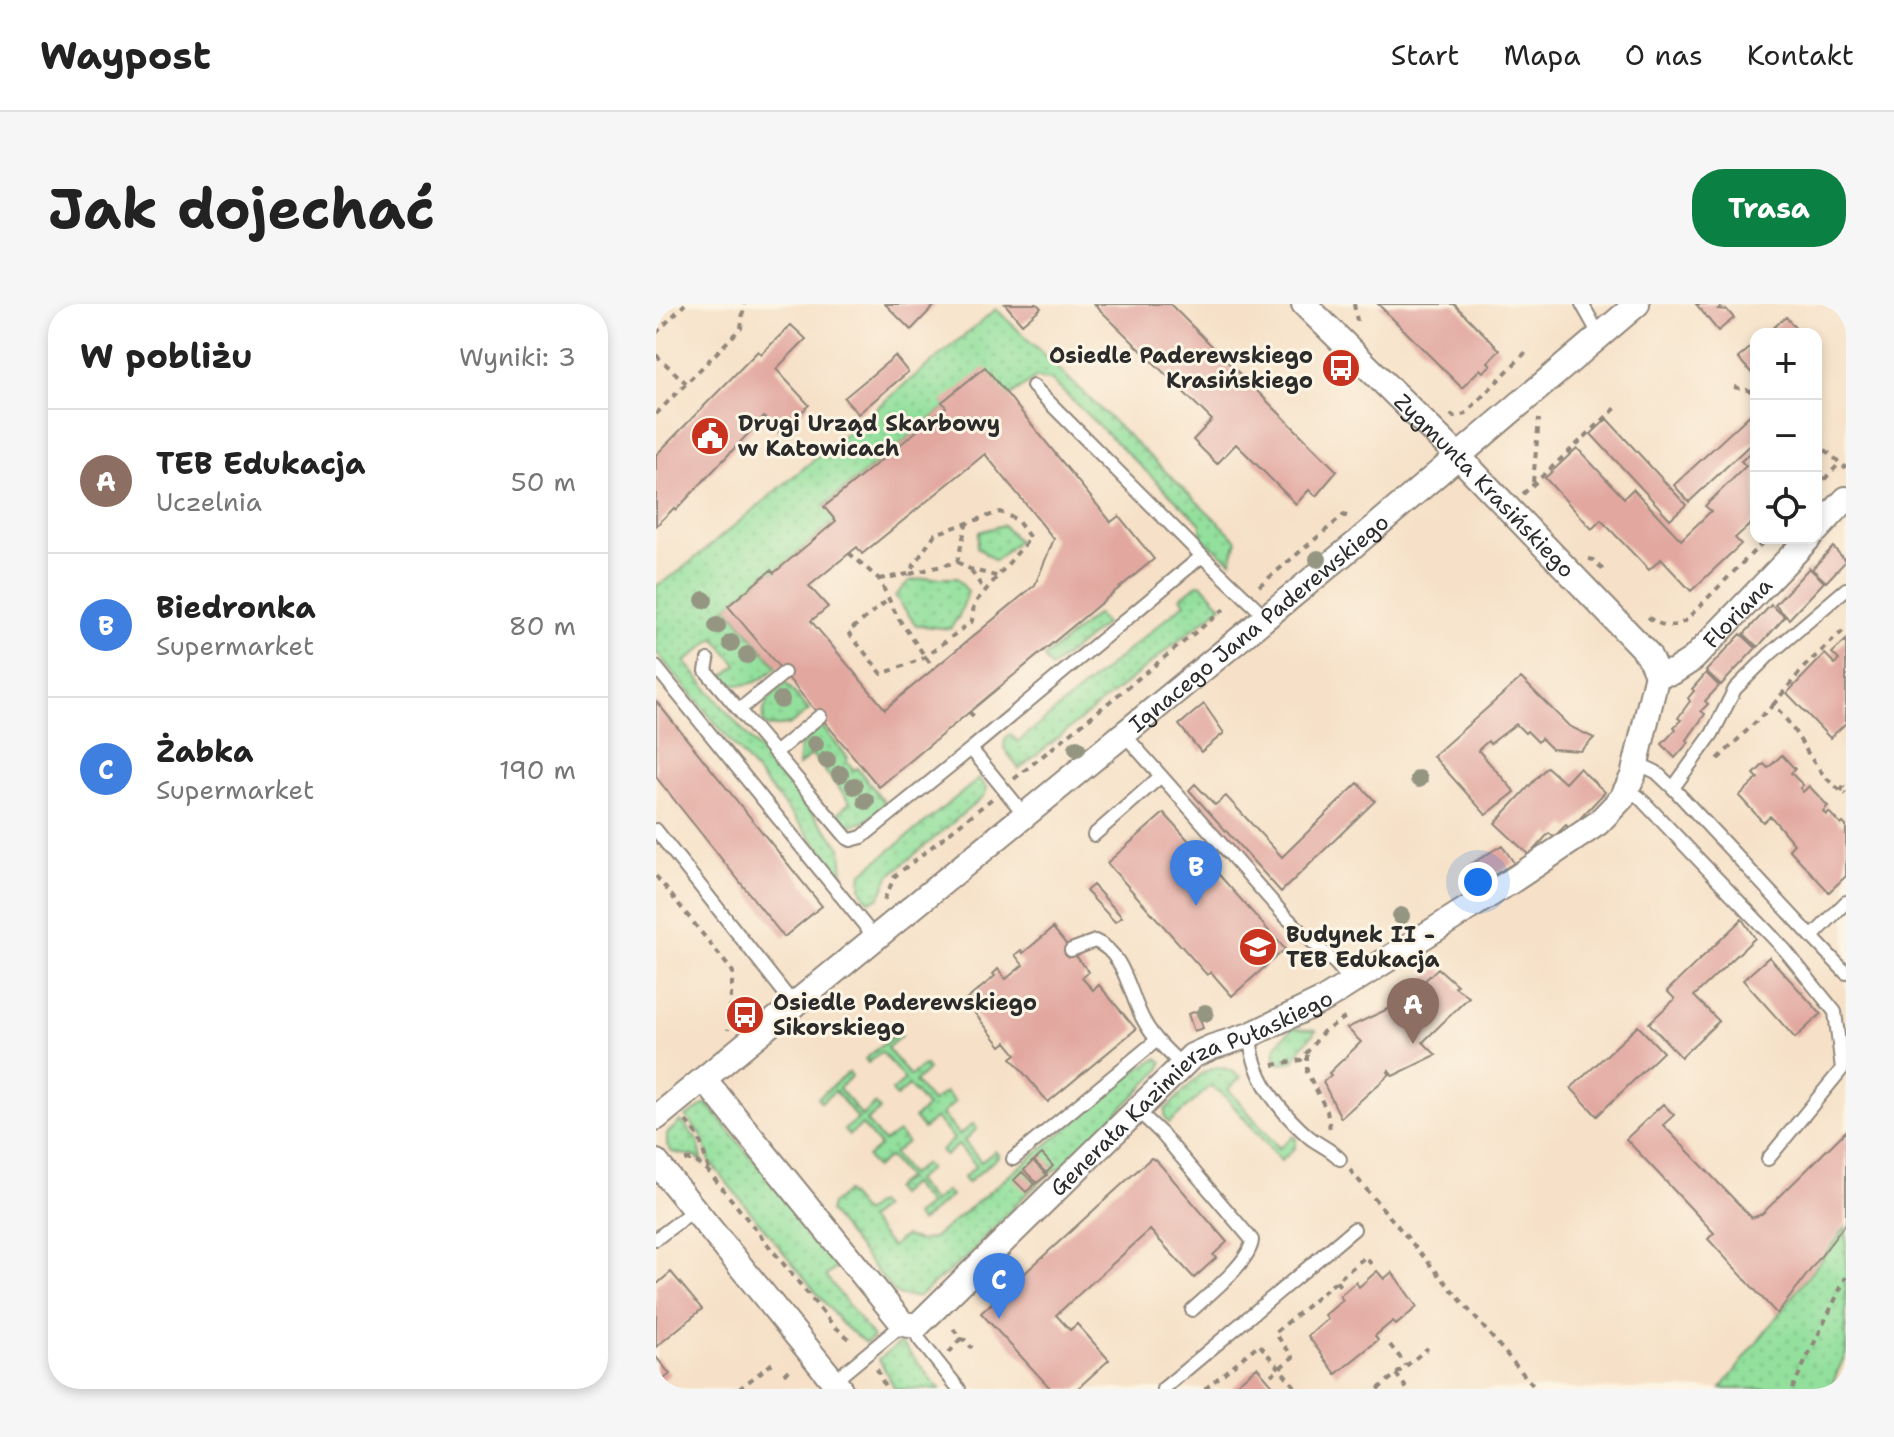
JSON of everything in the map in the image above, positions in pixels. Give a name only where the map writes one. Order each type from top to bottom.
[{"type":"street","name":"Zygmunta Krasińskiego","points":[[1304,304],[1459,457],[1648,654],[1657,674]]},
{"type":"street","name":"Ignacego Jana Paderewskiego","points":[[664,1111],[794,1005],[869,931],[1024,814],[1266,617],[1637,304]]},
{"type":"street","points":[[1822,525],[1846,499]]},
{"type":"street","name":"Floriana","points":[[1657,674],[1673,672],[1693,659],[1803,544]]},
{"type":"street","name":"Generała Kazimierza Pułaskiego","points":[[908,1326],[1182,1065],[1201,1051],[1250,1035],[1353,984],[1584,833],[1613,809],[1627,789],[1637,763],[1657,674]]},
{"type":"street","points":[[704,1079],[908,1326]]},
{"type":"street","points":[[667,1163],[694,1210],[837,1385]]},
{"type":"lane","points":[[1582,304],[1600,336]]},
{"type":"lane","points":[[1033,386],[1266,617]]},
{"type":"lane","points":[[708,660],[706,671],[842,835],[851,840],[862,837],[971,749],[1202,556]]},
{"type":"lane","points":[[1673,788],[1712,734],[1735,689],[1770,654],[1846,589]]},
{"type":"lane","points":[[656,667],[869,931]]},
{"type":"lane","points":[[739,710],[784,673]]},
{"type":"lane","points":[[775,753],[820,716]]},
{"type":"lane","points":[[1123,733],[1284,915],[1353,984]]},
{"type":"lane","points":[[971,749],[1024,814]]},
{"type":"lane","points":[[1637,763],[1656,772],[1673,788],[1846,973]]},
{"type":"lane","points":[[1094,835],[1161,776]]},
{"type":"lane","points":[[1627,789],[1785,950],[1835,1012],[1842,1069],[1768,1159]]},
{"type":"lane","points":[[656,830],[794,1005]]},
{"type":"lane","points":[[1812,937],[1846,902]]},
{"type":"lane","points":[[1071,950],[1095,941],[1112,952],[1119,961],[1132,999],[1146,1025],[1182,1065]]},
{"type":"lane","points":[[1250,1035],[1254,1066],[1271,1096],[1308,1136],[1331,1149],[1340,1159]]},
{"type":"lane","points":[[1013,1159],[1157,1040]]},
{"type":"lane","points":[[1137,1110],[1161,1133],[1252,1240],[1245,1258],[1192,1310]]},
{"type":"lane","points":[[656,1239],[694,1210]]},
{"type":"lane","points":[[1163,1389],[1354,1229]]},
{"type":"lane","points":[[908,1326],[959,1389]]},
{"type":"lane","name":"Generała Kazimierza Pułaskiego","points":[[837,1385],[867,1355],[908,1326]]},
{"type":"path","points":[[656,333],[685,304]]},
{"type":"path","points":[[656,414],[741,328],[744,304]]},
{"type":"path","points":[[1354,304],[1356,321],[1367,331]]},
{"type":"path","points":[[1443,406],[1454,417],[1465,414],[1527,351]]},
{"type":"path","points":[[656,355],[686,383]]},
{"type":"path","points":[[1734,387],[1750,391]]},
{"type":"path","points":[[1531,505],[1521,495],[1618,406]]},
{"type":"path","points":[[1531,418],[1540,410],[1533,485]]},
{"type":"path","points":[[1822,447],[1846,468]]},
{"type":"path","points":[[1822,482],[1840,463]]},
{"type":"path","points":[[888,600],[848,632],[882,674],[924,658],[972,621],[974,604],[1030,538],[1017,520],[1000,512],[935,534],[908,574]]},
{"type":"path","points":[[869,931],[895,876],[1344,515],[1359,521]]},
{"type":"path","points":[[957,562],[967,522]]},
{"type":"path","points":[[1645,614],[1656,624],[1671,626],[1683,623],[1761,544]]},
{"type":"path","points":[[849,553],[879,579],[888,600],[934,669]]},
{"type":"path","points":[[1578,555],[1594,560],[1604,571]]},
{"type":"path","points":[[879,579],[957,562],[999,577]]},
{"type":"path","points":[[970,569],[985,591]]},
{"type":"path","points":[[1773,705],[1805,666],[1846,628]]},
{"type":"path","points":[[1841,791],[1846,781]]},
{"type":"path","points":[[656,876],[733,972],[728,1035]]},
{"type":"path","points":[[1308,1052],[1307,1072],[1327,1111],[1330,1131]]},
{"type":"path","points":[[664,1111],[699,1137],[709,1172]]},
{"type":"path","points":[[1340,1159],[1536,1389]]},
{"type":"path","points":[[667,1163],[694,1160],[709,1172],[833,1325],[867,1355],[886,1389]]},
{"type":"path","points":[[1271,1375],[1293,1357],[1275,1333],[1365,1257],[1375,1268]]},
{"type":"path","points":[[1792,1389],[1846,1277]]},
{"type":"path","points":[[1336,1281],[1343,1290]]},
{"type":"path","points":[[960,1339],[972,1348]]},
{"type":"path","points":[[1205,1389],[1259,1344],[1297,1389]]},
{"type":"path","points":[[1390,1345],[1406,1365]]},
{"type":"path","points":[[1378,1389],[1428,1348]]},
{"type":"path","points":[[739,1389],[774,1362]]},
{"type":"path","points":[[1396,1374],[1407,1389]]},
{"type":"green space","points":[[996,309],[1237,540],[1231,561],[1201,537],[1201,524],[1051,380],[1037,377],[1009,397],[943,402],[946,407],[824,506],[836,521],[722,611],[728,607],[777,667],[756,682],[731,684],[724,676],[737,665],[715,638],[685,662],[841,847],[843,876],[656,652],[656,586],[677,573]]},
{"type":"green space","points":[[1003,525],[1018,541],[995,561],[977,547],[979,532]]},
{"type":"green space","points":[[957,578],[968,592],[959,616],[950,629],[916,625],[895,596],[909,581]]},
{"type":"green space","points":[[1197,584],[1203,585],[1222,606],[1019,769],[1004,748],[1010,734],[1018,742],[1185,603],[1181,597]]},
{"type":"green space","points":[[1097,614],[1105,624],[1051,668],[1044,658]]},
{"type":"green space","points":[[786,683],[809,710],[790,725],[768,727],[763,722],[768,700]]},
{"type":"green space","points":[[821,725],[848,758],[846,761],[854,770],[857,768],[887,805],[864,822],[852,825],[838,813],[850,802],[812,755],[798,766],[800,746]]},
{"type":"green space","points":[[979,779],[987,788],[984,796],[889,876],[879,898],[870,901],[862,889],[862,873]]},
{"type":"green space","points":[[1293,1028],[1316,1030],[1294,1061],[1279,1064],[1275,1049]]},
{"type":"green space","points":[[897,1033],[901,1036],[887,1048],[910,1076],[924,1065],[928,1070],[915,1082],[932,1102],[946,1092],[955,1102],[942,1114],[959,1135],[973,1124],[977,1129],[964,1141],[981,1162],[995,1151],[999,1156],[967,1183],[963,1178],[976,1166],[958,1145],[945,1156],[941,1151],[954,1139],[936,1118],[923,1129],[914,1118],[927,1107],[909,1086],[896,1097],[892,1091],[905,1080],[882,1052],[868,1063],[865,1059]]},
{"type":"green space","points":[[1158,1058],[1162,1062],[1160,1070],[1061,1168],[1054,1170],[1025,1195],[967,1257],[917,1297],[900,1296],[893,1291],[829,1212],[831,1204],[846,1192],[864,1213],[877,1203],[882,1208],[868,1219],[891,1247],[905,1236],[919,1241],[933,1238],[1140,1068]]},
{"type":"green space","points":[[1217,1067],[1241,1077],[1228,1089],[1279,1148],[1294,1136],[1295,1148],[1281,1161],[1224,1095],[1211,1086],[1169,1123],[1165,1110],[1202,1073]]},
{"type":"green space","points":[[849,1072],[852,1076],[839,1088],[862,1116],[875,1104],[880,1110],[866,1121],[884,1142],[898,1132],[907,1142],[893,1154],[910,1175],[924,1164],[929,1169],[915,1181],[933,1202],[946,1191],[951,1196],[920,1222],[915,1216],[929,1205],[911,1184],[898,1195],[893,1189],[907,1178],[889,1157],[875,1168],[867,1157],[880,1146],[862,1125],[849,1135],[844,1130],[858,1119],[835,1091],[821,1102],[818,1098]]},
{"type":"green space","points":[[707,1103],[839,1266],[826,1276],[873,1337],[866,1343],[842,1324],[710,1162],[702,1136],[686,1117]]},
{"type":"green space","points":[[681,1121],[698,1141],[703,1164],[697,1157],[672,1152],[667,1145],[667,1134]]},
{"type":"green space","points":[[1846,1227],[1846,1353],[1830,1389],[1721,1389]]},
{"type":"green space","points":[[901,1342],[940,1389],[895,1389],[879,1359]]},
{"type":"building","points":[[885,304],[936,304],[911,330]]},
{"type":"building","points":[[1005,304],[1037,304],[1041,308],[1022,324]]},
{"type":"building","points":[[1094,304],[1170,304],[1337,471],[1316,496],[1309,490],[1296,504],[1236,444],[1217,464],[1193,440],[1212,420]]},
{"type":"building","points":[[1378,304],[1454,304],[1500,350],[1488,362],[1491,365],[1483,372],[1480,369],[1462,388]]},
{"type":"building","points":[[1696,304],[1724,304],[1718,309],[1727,310],[1734,318],[1718,331]]},
{"type":"building","points":[[1786,317],[1795,328],[1773,328]]},
{"type":"building","name":"Drugi Urząd Skarbowy w Katowicach","points":[[791,325],[806,339],[776,369],[809,405],[780,433],[764,417],[676,510],[674,508],[656,526],[656,455],[758,351],[761,354]]},
{"type":"building","points":[[1750,348],[1750,371],[1738,358]]},
{"type":"building","points":[[895,356],[908,372],[858,414],[844,398]]},
{"type":"building","points":[[985,367],[1111,522],[1119,516],[1154,559],[879,787],[728,606],[771,570],[774,573],[836,521],[824,507],[946,407],[942,402]],"holes":[[[985,454],[1054,539],[1035,585],[885,709],[811,621],[828,607],[809,586],[857,547],[862,554]]]},
{"type":"building","points":[[1750,415],[1750,445],[1689,502],[1674,485]]},
{"type":"building","points":[[1607,419],[1686,505],[1670,519],[1591,434]]},
{"type":"building","points":[[1577,448],[1624,498],[1633,489],[1681,540],[1711,511],[1705,506],[1746,466],[1741,461],[1750,453],[1750,524],[1735,538],[1741,544],[1691,591],[1661,559],[1649,570],[1601,520],[1592,529],[1545,478]]},
{"type":"building","points":[[1833,547],[1846,561],[1826,582],[1812,569]]},
{"type":"building","points":[[1809,568],[1824,582],[1789,619],[1775,605]]},
{"type":"building","points":[[1771,605],[1785,617],[1758,647],[1744,634]]},
{"type":"building","points":[[1741,634],[1756,648],[1721,685],[1706,671]]},
{"type":"building","points":[[1846,640],[1846,723],[1830,738],[1787,693],[1825,654],[1835,664],[1839,660],[1832,653]]},
{"type":"building","points":[[1706,673],[1719,686],[1705,701],[1708,704],[1701,711],[1705,714],[1687,740],[1689,742],[1675,758],[1662,744],[1676,729],[1674,727],[1681,720],[1678,718],[1694,691],[1692,689]]},
{"type":"building","points":[[1521,678],[1569,726],[1594,738],[1581,751],[1552,749],[1541,738],[1538,742],[1516,724],[1490,744],[1488,741],[1478,750],[1515,792],[1486,815],[1433,756]]},
{"type":"building","points":[[656,701],[822,906],[784,937],[656,777]]},
{"type":"building","points":[[1204,704],[1224,733],[1201,752],[1179,725]]},
{"type":"building","points":[[1782,755],[1795,769],[1791,773],[1803,785],[1800,788],[1803,792],[1809,786],[1828,806],[1823,811],[1826,815],[1829,812],[1841,825],[1846,826],[1846,876],[1829,892],[1789,849],[1794,844],[1773,819],[1770,816],[1763,822],[1739,796],[1758,778],[1754,774],[1764,764],[1768,768]]},
{"type":"building","points":[[1547,767],[1565,783],[1579,768],[1605,792],[1570,829],[1566,825],[1554,837],[1549,833],[1529,855],[1495,823]]},
{"type":"building","points":[[1358,783],[1375,801],[1281,892],[1189,790],[1195,784],[1215,805],[1226,796],[1282,857]]},
{"type":"building","points":[[1164,813],[1285,949],[1232,996],[1211,972],[1207,975],[1107,863]]},
{"type":"building","points":[[1502,845],[1514,863],[1476,886],[1465,868]]},
{"type":"building","points":[[1093,885],[1122,917],[1115,922],[1086,891]]},
{"type":"building","points":[[1742,919],[1755,938],[1694,996],[1719,1021],[1681,1057],[1649,1023],[1675,999],[1667,991]]},
{"type":"building","points":[[1053,928],[1089,972],[1082,978],[1093,990],[1099,985],[1136,1029],[1048,1102],[1011,1058],[1016,1054],[1006,1042],[1001,1046],[965,1001],[995,976],[993,974],[998,969],[1006,979],[1023,965],[1015,955],[1021,950],[1023,953]]},
{"type":"building","points":[[1769,957],[1821,1014],[1795,1038],[1743,980]]},
{"type":"building","points":[[1438,968],[1469,997],[1423,1042],[1436,1055],[1393,1076],[1389,1070],[1390,1074],[1341,1118],[1323,1082],[1361,1042],[1347,1028],[1390,1008],[1393,1011]]},
{"type":"building","points":[[1197,1011],[1203,1028],[1194,1031],[1188,1014]]},
{"type":"building","points":[[1638,1026],[1663,1052],[1597,1116],[1571,1088]]},
{"type":"building","points":[[1663,1104],[1674,1115],[1663,1125],[1752,1218],[1762,1214],[1846,1131],[1846,1223],[1777,1314],[1708,1239],[1714,1233],[1626,1139]]},
{"type":"building","points":[[1042,1154],[1053,1166],[1046,1173],[1034,1161]]},
{"type":"building","points":[[1151,1158],[1157,1161],[1227,1242],[1213,1255],[1216,1258],[1194,1278],[1150,1230],[1056,1315],[1070,1330],[1077,1324],[1109,1360],[1077,1389],[1051,1389],[981,1313]]},
{"type":"building","points":[[1033,1161],[1047,1175],[1037,1183],[1024,1170]]},
{"type":"building","points":[[1022,1172],[1035,1184],[1026,1192],[1014,1180]]},
{"type":"building","points":[[1377,1271],[1384,1279],[1392,1272],[1417,1307],[1396,1325],[1393,1321],[1375,1336],[1378,1340],[1336,1374],[1308,1336],[1328,1319],[1325,1315],[1343,1300],[1340,1296],[1356,1282],[1359,1287]]},
{"type":"building","points":[[671,1272],[702,1309],[656,1347],[656,1285]]},
{"type":"building","points":[[656,1357],[670,1374],[656,1386]]},
{"type":"building","points":[[1257,1367],[1276,1389],[1231,1389]]},
{"type":"place","name":"Osiedle Paderewskiego Krasińskiego","points":[[1341,368]]},
{"type":"place","name":"Drugi Urząd Skarbowy w Katowicach","points":[[710,436]]},
{"type":"place","name":"Biedronka","points":[[1196,906]]},
{"type":"place","name":"Budynek II - TEB Edukacja","points":[[1258,947]]},
{"type":"place","name":"Osiedle Paderewskiego Sikorskiego","points":[[745,1015]]},
{"type":"place","name":"TEB Edukacja","points":[[1413,1044]]},
{"type":"place","name":"Żabka","points":[[999,1319]]}]
